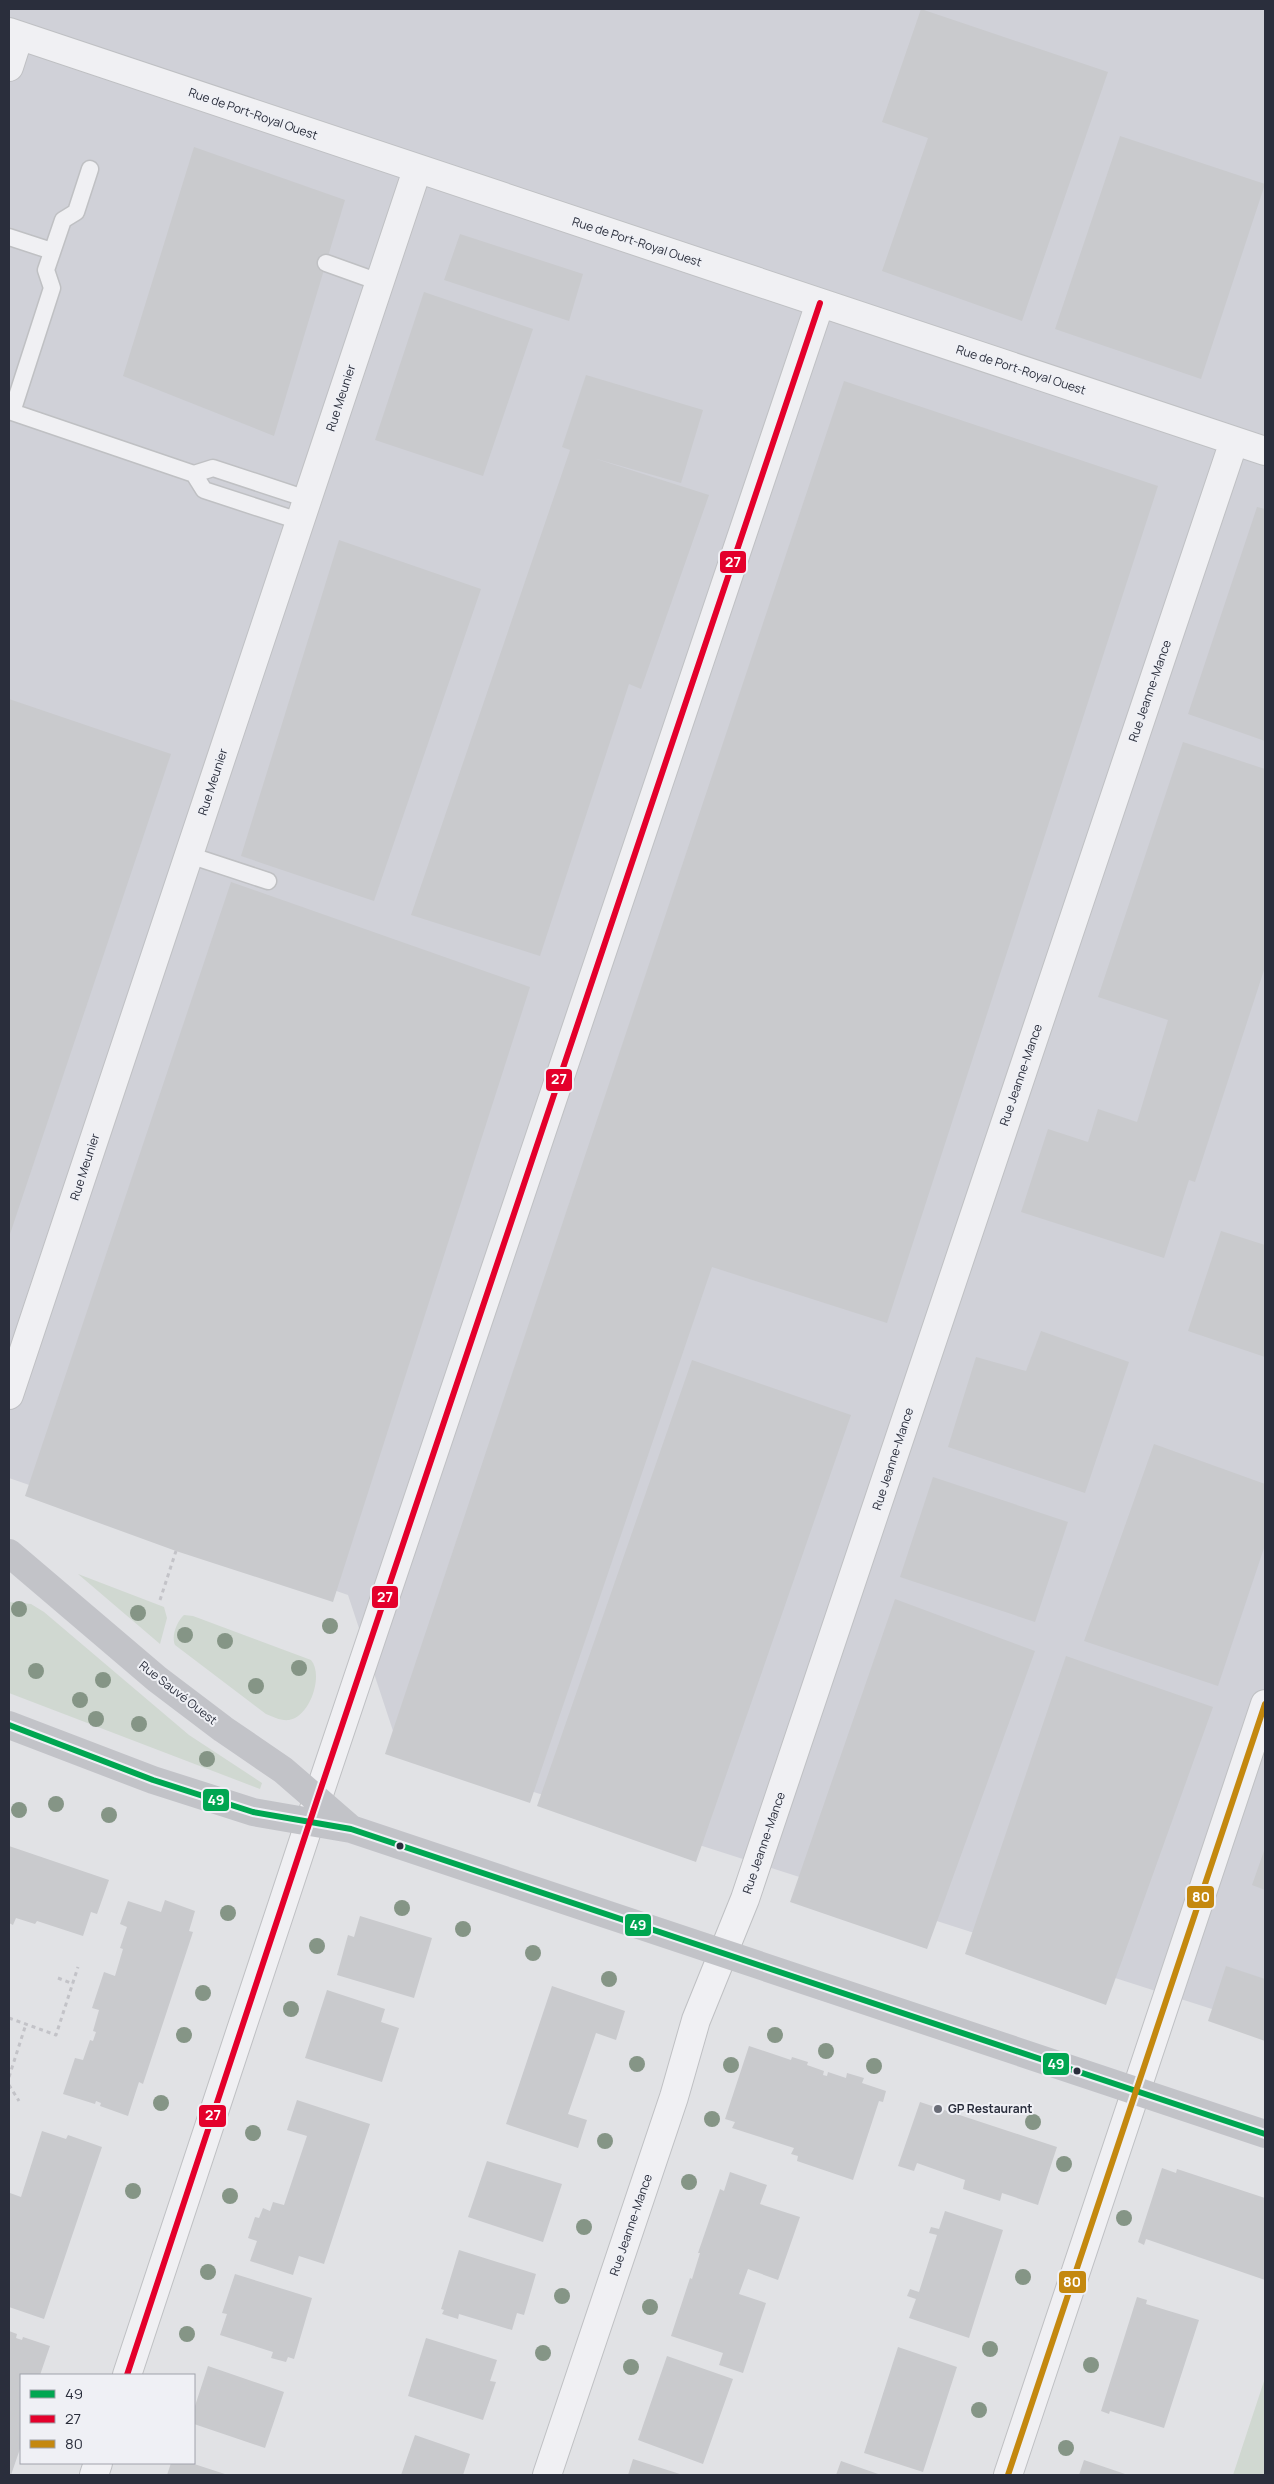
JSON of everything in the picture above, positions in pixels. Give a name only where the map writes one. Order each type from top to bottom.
[{"type":"main road","name":"Rue Sauvé Ouest","points":[[9,1553],[164,1684],[223,1729],[283,1770],[314,1811],[351,1829],[1265,2134]]},
{"type":"main road","points":[[9,1725],[153,1780],[254,1812],[314,1811]]},
{"type":"street","points":[[9,67],[14,34]]},
{"type":"street","name":"Rue de Port-Royal Ouest","points":[[14,34],[417,170],[1265,451]]},
{"type":"street","name":"Rue Meunier","points":[[9,1395],[417,170]]},
{"type":"street","points":[[127,2374],[314,1811],[820,303]]},
{"type":"street","name":"Rue Jeanne-Mance","points":[[547,2475],[674,2097],[696,2020],[745,1899],[1234,441]]},
{"type":"street","points":[[1008,2475],[1265,1704]]},
{"type":"lane","points":[[90,169],[76,212],[63,220],[52,251],[46,270],[52,288],[12,412],[194,474],[213,468],[303,510]]},
{"type":"lane","points":[[9,237],[52,251]]},
{"type":"lane","points":[[326,263],[379,282]]},
{"type":"lane","points":[[194,474],[204,490],[303,510]]},
{"type":"lane","points":[[189,855],[268,881]]},
{"type":"path","points":[[160,1600],[176,1552]]},
{"type":"path","points":[[9,2018],[56,2035],[78,1967]]},
{"type":"path","points":[[58,1978],[73,1984]]},
{"type":"path","points":[[9,2077],[26,2024]]},
{"type":"path","points":[[9,2085],[19,2102]]},
{"type":"shaded area","points":[[9,9],[1265,9],[1265,2026],[399,1749],[348,1595],[9,1478]]},
{"type":"shaded area","points":[[78,1574],[164,1607],[167,1618],[160,1644]]},
{"type":"shaded area","points":[[9,1602],[31,1604],[44,1612],[189,1735],[262,1783],[260,1789],[9,1693]]},
{"type":"shaded area","points":[[184,1615],[193,1616],[311,1660],[315,1667],[316,1675],[313,1694],[309,1704],[297,1717],[289,1720],[266,1714],[175,1645],[175,1629]]},
{"type":"shaded area","points":[[1265,2378],[1265,2475],[1233,2475]]},
{"type":"building","points":[[921,9],[1108,72],[1022,321],[882,271],[928,138],[882,122]]},
{"type":"building","points":[[1120,136],[1265,184],[1201,379],[1055,329]]},
{"type":"building","points":[[194,147],[345,200],[274,436],[123,376]]},
{"type":"building","points":[[460,234],[583,274],[569,321],[444,280]]},
{"type":"building","points":[[424,292],[533,329],[483,476],[375,440]]},
{"type":"building","points":[[586,375],[703,410],[681,483],[593,458],[709,495],[641,689],[629,684],[540,956],[411,915],[570,450],[562,447]]},
{"type":"building","points":[[844,381],[1158,486],[887,1323],[712,1267],[530,1803],[385,1754]]},
{"type":"building","points":[[1257,507],[1265,509],[1265,741],[1188,714]]},
{"type":"building","points":[[339,540],[481,589],[374,901],[241,856]]},
{"type":"building","points":[[9,699],[171,754],[9,1237]]},
{"type":"building","points":[[1183,742],[1265,769],[1265,967],[1195,1182],[1189,1180],[1164,1258],[1021,1212],[1048,1129],[1088,1142],[1098,1109],[1137,1122],[1168,1020],[1098,997]]},
{"type":"building","points":[[231,882],[530,987],[333,1602],[176,1551],[25,1496]]},
{"type":"building","points":[[1221,1231],[1265,1245],[1265,1357],[1188,1331]]},
{"type":"building","points":[[1041,1331],[1129,1362],[1085,1493],[948,1447],[976,1357],[1026,1371]]},
{"type":"building","points":[[692,1360],[851,1415],[696,1862],[537,1806]]},
{"type":"building","points":[[1154,1444],[1265,1484],[1265,1545],[1218,1686],[1084,1641]]},
{"type":"building","points":[[933,1477],[1068,1522],[1035,1622],[900,1577]]},
{"type":"building","points":[[895,1599],[1035,1651],[927,1949],[790,1902]]},
{"type":"building","points":[[1066,1656],[1213,1707],[1106,2005],[965,1954]]},
{"type":"building","points":[[9,1846],[109,1880],[97,1914],[91,1912],[83,1936],[37,1921],[35,1924],[16,1918],[13,1925],[9,1923]]},
{"type":"building","points":[[1265,1848],[1265,1890],[1252,1885]]},
{"type":"building","points":[[165,1900],[195,1911],[189,1931],[193,1932],[143,2084],[139,2082],[128,2116],[100,2106],[101,2103],[96,2101],[95,2104],[63,2094],[75,2058],[83,2060],[90,2040],[93,2041],[96,2032],[93,2031],[99,2010],[92,2008],[104,1972],[115,1976],[123,1949],[120,1948],[127,1927],[120,1924],[128,1901],[161,1912]]},
{"type":"building","points":[[360,1916],[432,1938],[414,1998],[337,1975],[348,1935],[354,1937]]},
{"type":"building","points":[[1226,1966],[1265,1979],[1265,2041],[1208,2021]]},
{"type":"building","points":[[552,1986],[625,2011],[616,2040],[596,2033],[568,2114],[587,2120],[578,2148],[506,2124]]},
{"type":"building","points":[[327,1990],[385,2009],[381,2022],[399,2028],[382,2082],[305,2058]]},
{"type":"building","points":[[749,2046],[791,2060],[792,2057],[808,2062],[807,2065],[824,2071],[823,2075],[827,2076],[828,2072],[846,2078],[847,2073],[864,2078],[862,2083],[886,2091],[883,2102],[879,2101],[853,2180],[797,2161],[798,2156],[791,2154],[794,2148],[732,2128],[735,2122],[725,2119]]},
{"type":"building","points":[[297,2100],[370,2124],[324,2264],[299,2256],[293,2275],[250,2261],[257,2241],[248,2238],[255,2217],[259,2218],[263,2208],[270,2211],[273,2202],[284,2205],[307,2136],[287,2130]]},
{"type":"building","points":[[920,2102],[1057,2147],[1038,2205],[1002,2193],[1000,2201],[963,2189],[965,2180],[917,2163],[914,2171],[898,2166]]},
{"type":"building","points":[[42,2131],[66,2139],[68,2135],[102,2147],[44,2319],[9,2307],[9,2196],[10,2193],[21,2197]]},
{"type":"building","points":[[487,2161],[562,2184],[543,2242],[468,2217]]},
{"type":"building","points":[[1162,2168],[1176,2173],[1177,2169],[1265,2198],[1265,2280],[1146,2239],[1144,2245],[1138,2242]]},
{"type":"building","points":[[730,2172],[767,2185],[760,2204],[800,2217],[778,2280],[748,2269],[739,2294],[766,2303],[743,2373],[719,2365],[723,2353],[671,2336],[690,2278],[692,2279],[700,2253],[698,2253],[720,2189],[724,2191]]},
{"type":"building","points":[[945,2211],[1003,2230],[969,2338],[909,2318],[916,2299],[907,2296],[910,2289],[919,2292],[937,2235],[929,2233],[931,2227],[939,2229]]},
{"type":"building","points":[[459,2250],[536,2274],[524,2315],[517,2313],[512,2330],[459,2314],[458,2319],[442,2314],[444,2310],[441,2309]]},
{"type":"building","points":[[235,2274],[312,2298],[294,2359],[288,2357],[286,2362],[271,2358],[273,2352],[220,2335],[227,2314],[222,2313]]},
{"type":"building","points":[[1137,2297],[1147,2300],[1146,2304],[1199,2320],[1164,2428],[1110,2411],[1109,2414],[1101,2411]]},
{"type":"building","points":[[9,2331],[17,2334],[16,2338],[22,2340],[23,2337],[50,2346],[40,2374],[20,2374],[20,2449],[11,2475],[9,2475]]},
{"type":"building","points":[[426,2338],[497,2360],[490,2381],[496,2382],[483,2420],[408,2396]]},
{"type":"building","points":[[898,2347],[957,2367],[923,2472],[864,2453]]},
{"type":"building","points":[[667,2356],[733,2379],[703,2464],[638,2440]]},
{"type":"building","points":[[208,2366],[284,2392],[265,2448],[195,2424],[195,2406]]},
{"type":"building","points":[[415,2435],[470,2454],[463,2475],[401,2475]]},
{"type":"building","points":[[633,2459],[683,2475],[628,2475]]},
{"type":"building","points":[[1084,2460],[1128,2475],[1079,2475]]},
{"type":"building","points":[[841,2461],[881,2475],[836,2475]]},
{"type":"building","points":[[171,2464],[194,2464],[228,2475],[167,2475]]},
{"type":"transit line","name":"27","points":[[127,2374],[317,1800],[820,303]]},
{"type":"transit line","name":"80","points":[[1008,2475],[1265,1704]]},
{"type":"transit line","name":"49","points":[[9,1725],[153,1780],[253,1812],[351,1829],[1265,2134]]},
{"type":"place","name":"GP Restaurant","points":[[938,2109]]}]
